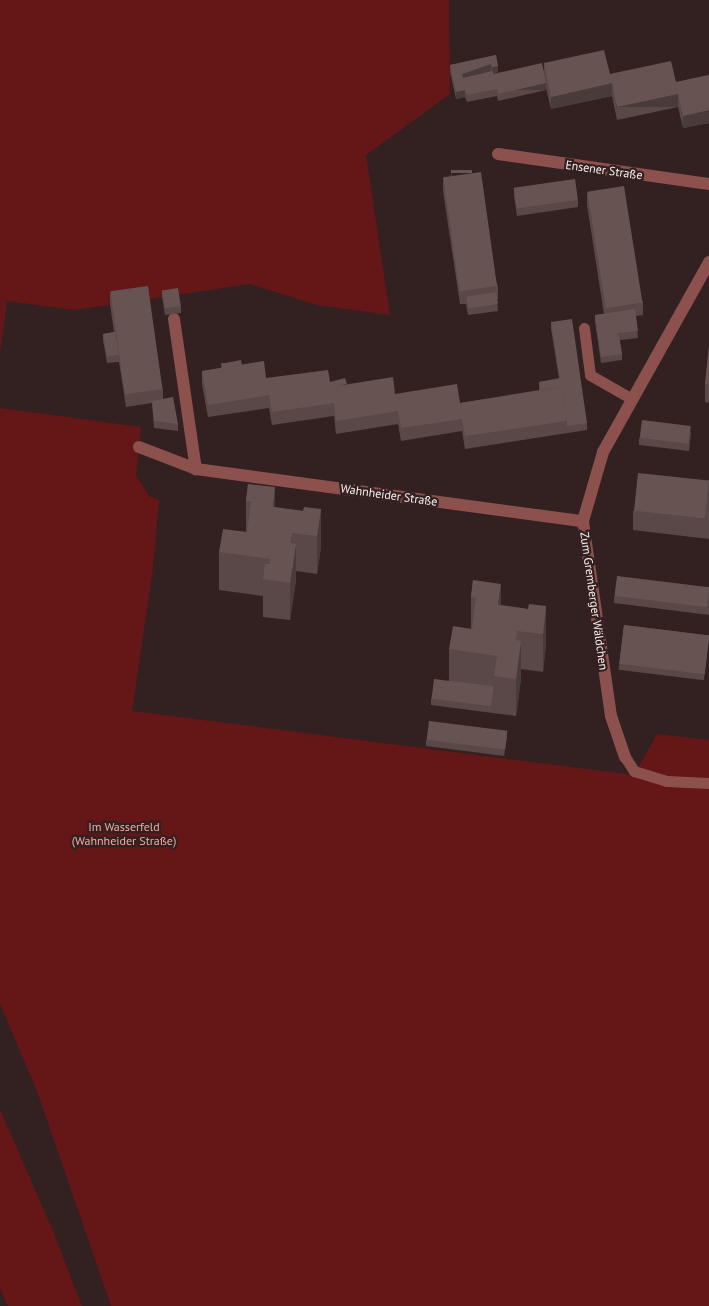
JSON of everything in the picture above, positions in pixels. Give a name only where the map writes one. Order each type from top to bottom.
[{"type":"street","name":"Ensener Straße","points":[[498,154],[709,184]]},
{"type":"street","name":"Zum Gremberger Wäldchen","points":[[625,757],[611,716],[583,521],[604,452],[709,262]]},
{"type":"street","points":[[174,319],[196,469]]},
{"type":"street","name":"Wahnheider Straße","points":[[139,447],[196,469],[583,521]]},
{"type":"lane","points":[[584,328],[590,376],[632,399]]},
{"type":"lane","points":[[625,757],[634,771],[667,781],[709,783]]},
{"type":"green space","points":[[0,0],[449,0],[450,94],[366,155],[390,315],[317,305],[250,284],[75,310],[7,301],[0,354]]},
{"type":"green space","name":"Im Wasserfeld (Wahnheider Straße)","points":[[0,408],[141,427],[136,475],[149,496],[159,500],[153,568],[132,711],[634,775],[657,734],[709,740],[709,1306],[111,1306],[38,1094],[0,1004]]},
{"type":"green space","points":[[0,1109],[53,1231],[82,1306],[8,1306],[0,1289]]},
{"type":"building","points":[[604,50],[610,74],[671,61],[676,82],[709,75],[709,110],[683,116],[678,94],[617,107],[612,83],[551,97],[544,63]]},
{"type":"building","points":[[496,55],[498,66],[492,67],[491,64],[462,74],[463,78],[493,71],[493,74],[542,63],[546,83],[498,94],[497,89],[467,95],[465,90],[456,92],[450,65]]},
{"type":"building","points":[[451,170],[472,170],[472,173],[451,173]]},
{"type":"building","points":[[481,172],[497,286],[459,291],[443,177]]},
{"type":"building","points":[[575,179],[578,200],[517,208],[514,188]]},
{"type":"building","points":[[624,186],[642,303],[606,308],[587,192]]},
{"type":"building","points":[[148,286],[162,389],[125,394],[110,291]]},
{"type":"building","points":[[178,288],[181,306],[165,308],[162,291]]},
{"type":"building","points":[[496,292],[498,304],[468,309],[466,297]]},
{"type":"building","points":[[635,309],[638,331],[618,333],[622,354],[601,357],[595,315]]},
{"type":"building","points":[[572,319],[587,423],[567,426],[562,387],[540,390],[539,382],[560,378],[551,322]]},
{"type":"building","points":[[115,332],[119,355],[107,357],[103,334]]},
{"type":"building","points":[[709,346],[709,384],[705,384]]},
{"type":"building","points":[[241,360],[242,365],[222,369],[221,364]]},
{"type":"building","points":[[264,361],[266,378],[328,370],[331,387],[393,377],[395,394],[457,384],[460,403],[562,387],[567,421],[465,436],[462,419],[401,428],[398,411],[336,421],[334,403],[272,412],[269,395],[208,405],[202,371]]},
{"type":"building","points":[[345,378],[347,384],[331,387],[330,382]]},
{"type":"building","points":[[173,397],[178,424],[154,421],[152,401]]},
{"type":"building","points":[[642,420],[691,426],[688,444],[640,438]]},
{"type":"building","points":[[638,473],[709,480],[705,518],[634,511]]},
{"type":"building","points":[[248,484],[275,487],[273,507],[303,511],[304,507],[321,509],[317,536],[292,533],[291,543],[296,544],[290,583],[263,579],[265,564],[270,564],[270,559],[219,552],[223,529],[247,532],[251,501],[246,501]]},
{"type":"building","points":[[617,576],[709,587],[707,607],[615,596]]},
{"type":"building","points":[[473,580],[501,584],[498,605],[528,609],[529,604],[546,606],[543,634],[517,631],[516,640],[521,641],[516,679],[494,676],[497,656],[449,649],[453,626],[472,629],[476,598],[471,597]]},
{"type":"building","points":[[624,625],[709,635],[705,674],[619,664]]},
{"type":"building","points":[[434,679],[494,686],[491,706],[432,699]]},
{"type":"building","points":[[429,721],[507,731],[505,749],[427,740]]}]
